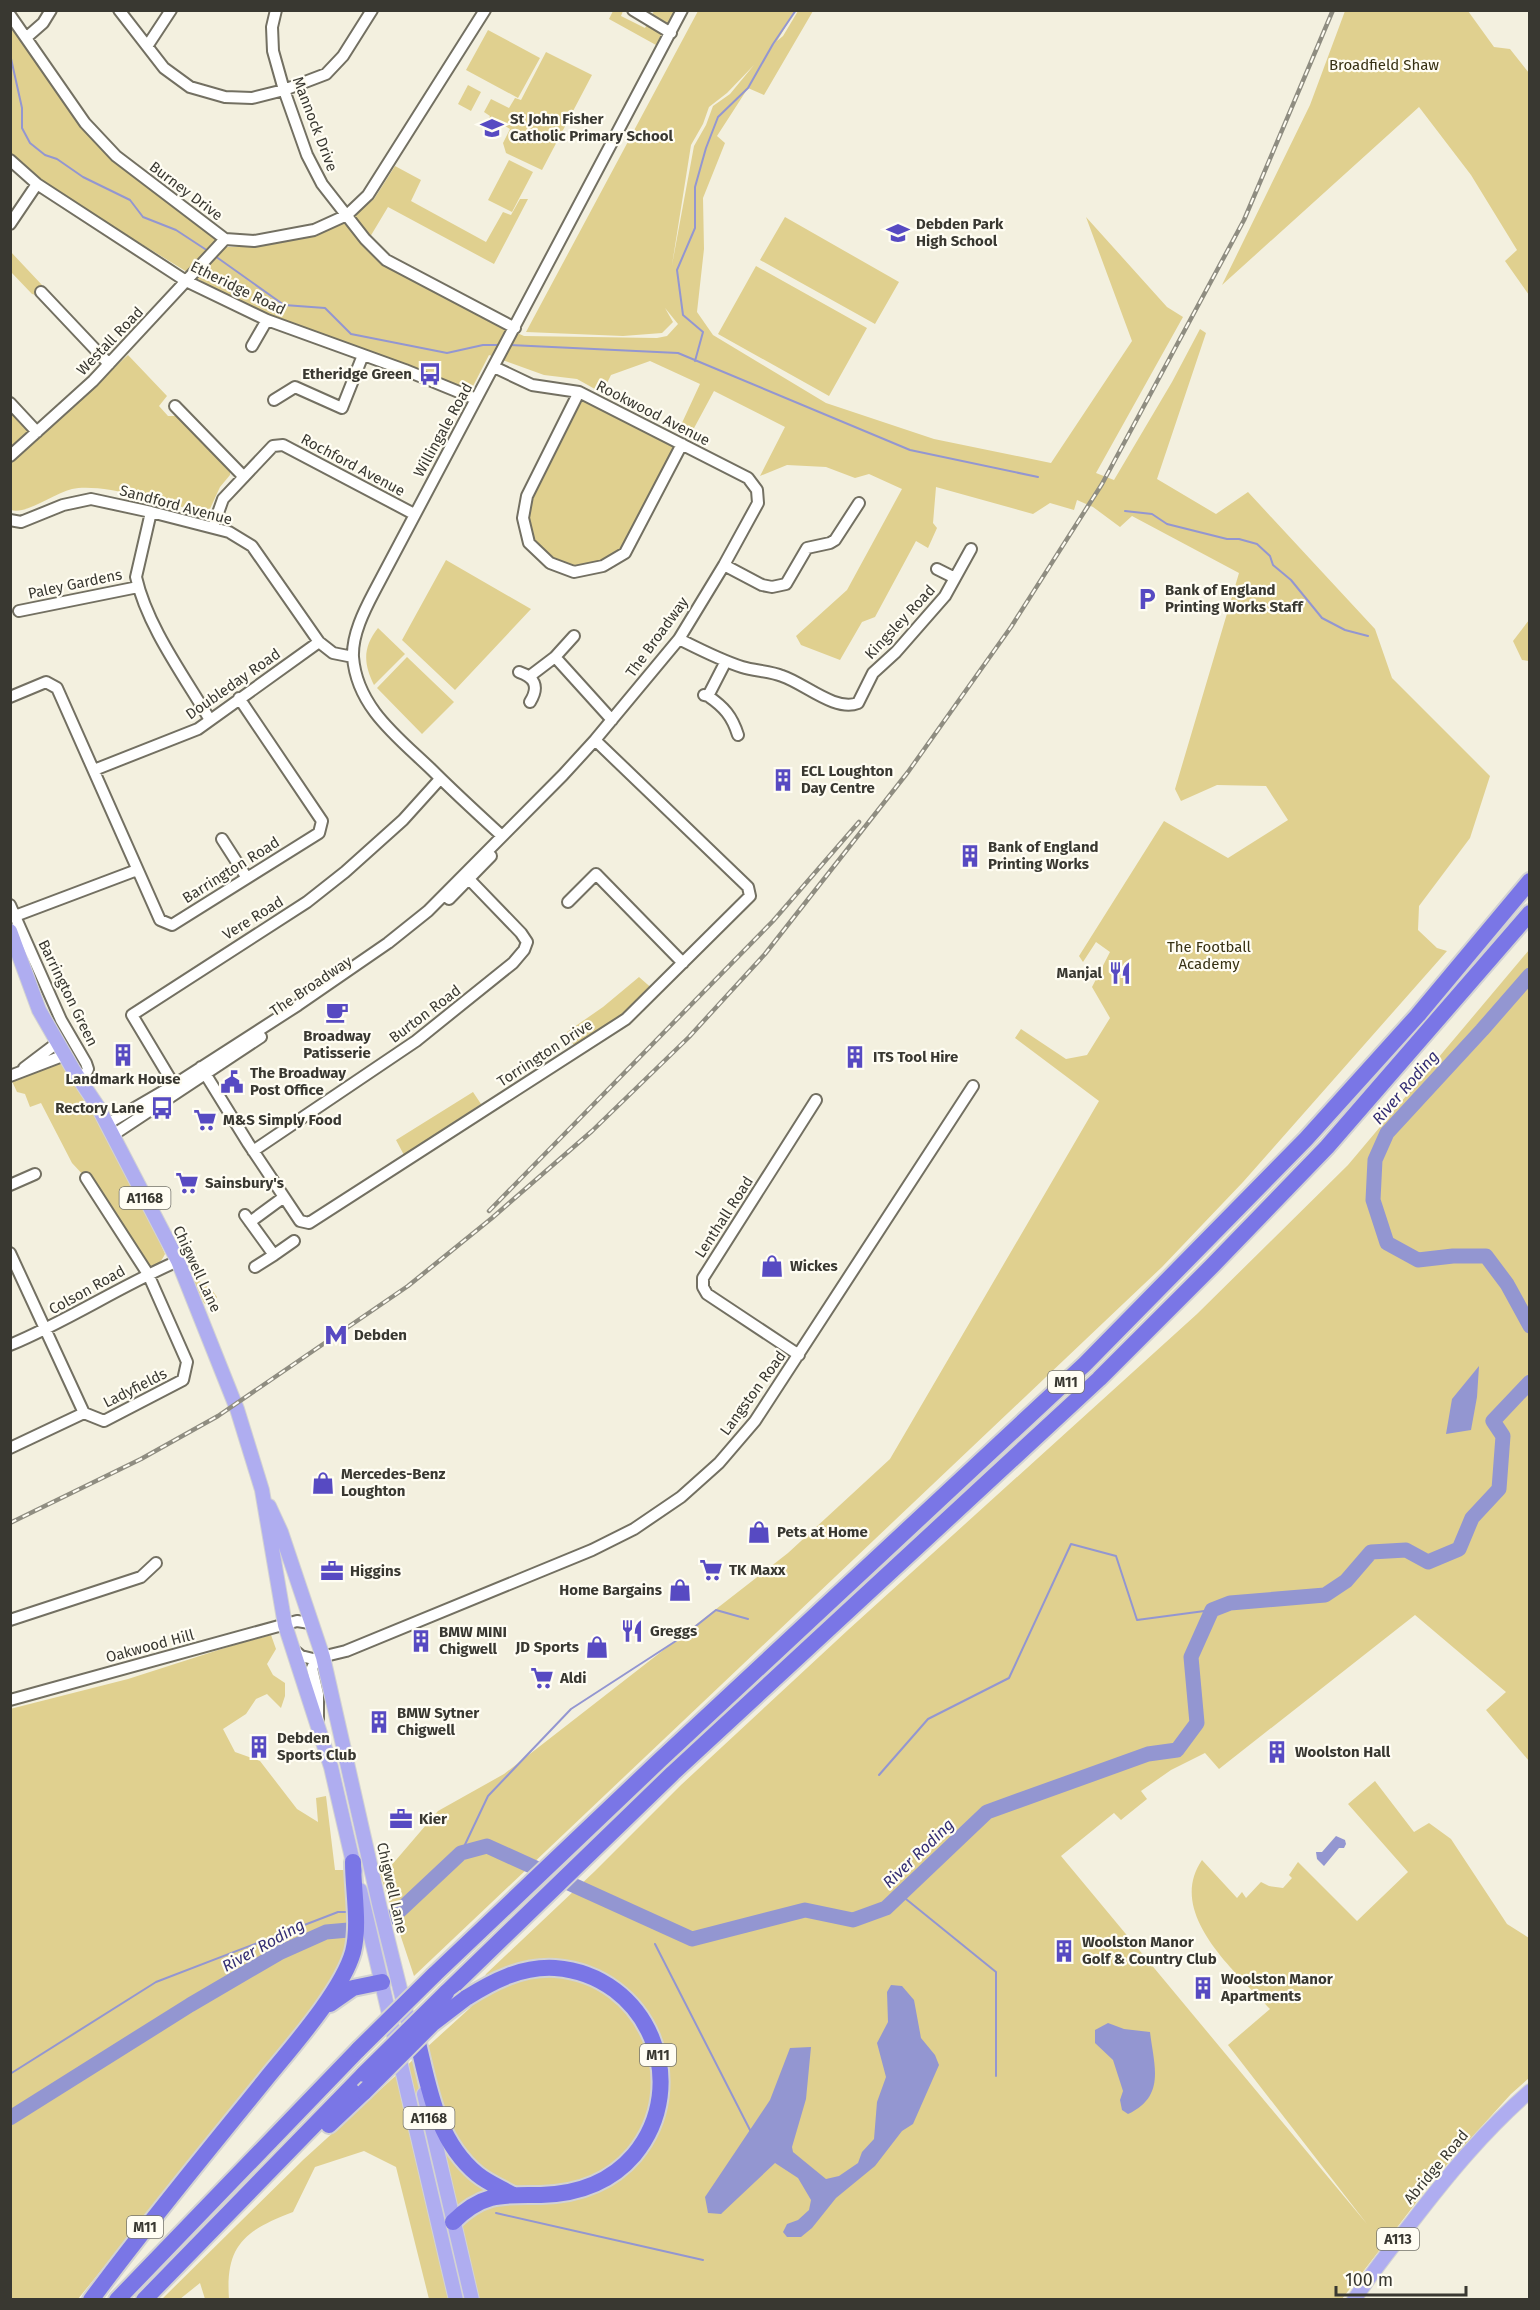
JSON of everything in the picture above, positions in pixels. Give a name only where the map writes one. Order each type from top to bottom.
[{"type":"highway","name":"M11","points":[[117,2300],[359,2049],[434,1975],[1085,1364],[1306,1139],[1418,1015],[1530,881]]},
{"type":"highway","name":"M11","points":[[144,2300],[364,2074],[681,1765],[1099,1379],[1212,1266],[1327,1147],[1530,913]]},
{"type":"highway","name":"M11","points":[[91,2300],[135,2241],[314,2019],[343,1975],[352,1954],[363,1938],[353,1862]]},
{"type":"highway","name":"M11","points":[[256,2185],[315,2139],[432,2024],[466,1998],[499,1979],[526,1971],[554,1968],[584,1974],[611,1987],[632,2006],[647,2027],[658,2056],[661,2089],[655,2118],[646,2138],[627,2162],[605,2179],[581,2190],[563,2194],[513,2195],[484,2200],[453,2222]]},
{"type":"highway","name":"M11","points":[[314,2019],[346,1991],[382,1982]]},
{"type":"highway","points":[[411,2032],[417,2039],[437,2117],[448,2139],[475,2172],[513,2195]]},
{"type":"main road","name":"A1168","points":[[10,931],[32,994],[64,1045]]},
{"type":"main road","name":"Chigwell Lane","points":[[64,1045],[81,1083],[110,1130],[178,1261],[237,1409],[298,1623],[323,1657],[472,2300]]},
{"type":"main road","name":"Chigwell Lane","points":[[261,1490],[281,1532],[298,1586],[295,1651],[331,1767],[353,1862]]},
{"type":"main road","name":"A1168","points":[[363,1938],[382,1982],[456,2300]]},
{"type":"main road","points":[[382,1982],[400,1987]]},
{"type":"main road","name":"Abridge Road","points":[[1354,2300],[1369,2276],[1444,2181],[1473,2147],[1530,2091]]},
{"type":"main road","points":[[441,2236],[453,2222]]},
{"type":"street","points":[[27,37],[43,23],[51,10]]},
{"type":"street","points":[[119,10],[164,68],[190,87],[225,97],[252,98],[284,90],[326,74],[343,56],[372,10]]},
{"type":"street","points":[[148,45],[171,10]]},
{"type":"street","name":"Mannock Drive","points":[[276,10],[272,27],[273,51],[284,90],[312,165],[322,184],[365,239],[386,260],[510,338]]},
{"type":"street","name":"Burney Drive","points":[[10,15],[86,123],[116,156],[225,239],[254,241],[314,230],[346,215],[368,195],[485,10]]},
{"type":"street","points":[[633,10],[670,33]]},
{"type":"street","name":"Willingale Road","points":[[502,836],[379,719],[359,682],[353,657],[361,618],[682,10]]},
{"type":"street","name":"Etheridge Road","points":[[10,160],[37,184],[186,281],[267,320],[447,386],[476,399]]},
{"type":"street","points":[[10,224],[37,184]]},
{"type":"street","name":"Westall Road","points":[[10,456],[109,364],[225,239]]},
{"type":"street","points":[[41,292],[109,364]]},
{"type":"street","points":[[252,346],[267,320]]},
{"type":"street","points":[[274,400],[294,387],[342,408],[363,355]]},
{"type":"street","name":"Rookwood Avenue","points":[[494,367],[532,385],[579,392],[748,477],[757,490]]},
{"type":"street","points":[[579,392],[527,496],[523,518],[529,543],[550,563],[574,572],[603,566],[625,553],[682,444]]},
{"type":"street","points":[[10,404],[37,432]]},
{"type":"street","points":[[176,406],[243,476]]},
{"type":"street","name":"Rochford Avenue","points":[[213,527],[223,499],[273,446],[283,445],[414,514]]},
{"type":"street","name":"The Broadway","points":[[110,1130],[203,1070],[388,943],[467,877],[502,836],[596,740],[679,639],[758,503],[757,490]]},
{"type":"street","name":"Sandford Avenue","points":[[10,520],[21,522],[63,505],[91,499],[229,532],[252,546],[319,642],[333,653],[353,657]]},
{"type":"street","points":[[724,565],[762,585],[772,588],[786,584],[807,548],[835,540],[859,503]]},
{"type":"street","points":[[151,512],[135,577],[158,632],[210,720]]},
{"type":"street","name":"Kingsley Road","points":[[679,639],[726,662],[762,672],[779,674],[839,704],[851,706],[858,703],[873,673],[896,652],[945,596],[971,549]]},
{"type":"street","points":[[937,569],[955,578]]},
{"type":"street","name":"Paley Gardens","points":[[19,611],[138,587]]},
{"type":"street","points":[[530,702],[535,690],[524,674],[555,657],[574,636]]},
{"type":"street","name":"Doubleday Road","points":[[94,770],[198,729],[319,642]]},
{"type":"street","points":[[555,657],[612,720]]},
{"type":"street","points":[[726,662],[705,695],[723,706],[733,720],[738,735]]},
{"type":"street","name":"Barrington Road","points":[[10,697],[45,682],[57,688],[160,920],[172,925],[319,833],[322,821],[239,698]]},
{"type":"street","name":"Torrington Drive","points":[[203,1070],[300,1221],[309,1223],[626,1019],[750,896],[748,887],[596,740]]},
{"type":"street","name":"Vere Road","points":[[174,1084],[132,1015],[307,902],[345,872],[403,820],[440,779]]},
{"type":"street","points":[[222,839],[247,878]]},
{"type":"street","name":"Barrington Green","points":[[64,1045],[13,911],[137,870]]},
{"type":"street","points":[[568,902],[597,874],[683,963]]},
{"type":"street","name":"Burton Road","points":[[253,1151],[416,1041],[513,963],[524,950],[526,942],[521,933],[467,877]]},
{"type":"street","points":[[14,1075],[64,1045]]},
{"type":"street","name":"The Broadway","points":[[110,1130],[174,1084],[203,1070]]},
{"type":"street","name":"Langston Road","points":[[295,1651],[306,1658],[323,1657],[346,1651],[447,1611],[592,1550],[634,1529],[681,1497],[719,1462],[755,1421],[973,1086]]},
{"type":"street","name":"Lenthall Road","points":[[799,1355],[706,1294],[703,1278],[795,1122],[816,1100]]},
{"type":"street","points":[[10,1185],[35,1174]]},
{"type":"street","name":"Ladyfields","points":[[10,1253],[84,1413],[104,1421],[183,1380],[187,1362],[148,1274],[86,1178]]},
{"type":"street","points":[[274,1255],[248,1219],[284,1197]]},
{"type":"street","points":[[255,1267],[294,1241]]},
{"type":"street","name":"Colson Road","points":[[10,1345],[45,1330],[148,1274],[178,1261]]},
{"type":"street","points":[[10,1448],[84,1413]]},
{"type":"street","points":[[10,1620],[141,1577],[156,1563]]},
{"type":"street","name":"Oakwood Hill","points":[[10,1700],[298,1623]]},
{"type":"street","points":[[318,1721],[318,1694],[312,1668],[316,1660],[323,1657]]},
{"type":"green space","points":[[613,11],[623,11],[621,16],[645,28],[654,11],[674,11],[656,45],[609,19]]},
{"type":"green space","name":"The Football Academy","points":[[698,11],[795,11],[777,41],[783,36],[798,11],[813,11],[764,95],[748,88],[717,136],[725,143],[703,198],[704,249],[697,312],[713,335],[826,403],[934,439],[1051,463],[1132,341],[1086,217],[1167,307],[1183,317],[1096,473],[1114,480],[1172,382],[1200,329],[1206,333],[1157,479],[1216,514],[1248,492],[1375,629],[1392,678],[1490,776],[1470,838],[1419,906],[1418,930],[1437,948],[1447,951],[1243,1182],[1162,1267],[414,1976],[378,1868],[390,1867],[438,1811],[504,1774],[788,1553],[890,1459],[1099,1101],[1015,1038],[1021,1029],[1066,1059],[1087,1055],[1110,1018],[1092,987],[1110,952],[1096,942],[1083,962],[1079,956],[1164,821],[1228,858],[1288,820],[1266,786],[1217,785],[1181,801],[1175,789],[1239,573],[1132,516],[1120,527],[1093,507],[1077,500],[1074,510],[1050,503],[1033,514],[936,487],[933,523],[937,528],[928,548],[916,541],[875,617],[862,622],[840,660],[801,645],[796,636],[847,590],[902,489],[869,474],[855,478],[826,467],[787,465],[760,476],[785,427],[714,391],[693,430],[681,425],[700,384],[650,361],[611,375],[602,393],[577,379],[544,375],[489,355],[470,392],[429,374],[266,318],[244,307],[39,181],[10,156],[10,20],[82,128],[114,159],[227,247],[255,247],[318,234],[346,222],[362,243],[506,328],[524,336],[657,338],[667,336],[678,324],[665,308],[673,322],[662,333],[623,336],[526,332]],"holes":[[[754,65],[730,94],[713,106],[706,125],[694,146],[672,265],[691,145],[703,124],[709,107],[727,93]]]},
{"type":"green space","name":"Broadfield Shaw","points":[[1345,11],[1468,11],[1494,47],[1510,49],[1529,73],[1529,295],[1505,261],[1517,250],[1471,175],[1419,107],[1222,285],[1310,105]]},
{"type":"green space","points":[[488,30],[540,58],[518,98],[466,70]]},
{"type":"green space","points":[[546,52],[592,75],[542,170],[506,153],[503,143],[510,129],[502,124],[499,129],[487,123],[490,116],[484,112],[491,99],[509,108],[515,98],[521,100]]},
{"type":"green space","points":[[468,85],[481,92],[471,111],[458,104]]},
{"type":"green space","points":[[509,160],[533,172],[512,212],[488,200]]},
{"type":"green space","points":[[395,166],[421,180],[411,201],[486,242],[503,212],[511,215],[520,199],[528,199],[494,264],[388,207],[370,237],[353,216],[374,199]]},
{"type":"green space","points":[[785,217],[899,282],[875,324],[760,260]]},
{"type":"green space","points":[[10,251],[44,288],[36,295],[32,294],[11,272]]},
{"type":"green space","points":[[756,266],[867,328],[829,396],[718,334]]},
{"type":"green space","points":[[128,355],[167,396],[159,406],[168,416],[178,416],[230,468],[230,475],[220,487],[209,511],[205,513],[119,491],[85,488],[65,491],[32,507],[17,511],[11,510],[11,463]]},
{"type":"green space","points":[[579,392],[682,444],[625,553],[574,572],[550,563],[529,543],[527,496]]},
{"type":"green space","points":[[10,412],[29,431],[11,449],[10,449]]},
{"type":"green space","points":[[446,560],[531,609],[455,690],[402,640]]},
{"type":"green space","points":[[1529,620],[1529,661],[1522,660],[1513,641]]},
{"type":"green space","points":[[378,628],[405,654],[374,685],[366,662],[366,655]]},
{"type":"green space","points":[[407,657],[454,702],[422,734],[377,688]]},
{"type":"green space","name":"Woolston Manor Golf & Country Club","points":[[1529,950],[1529,1761],[1486,1710],[1506,1692],[1415,1615],[1219,1769],[1205,1753],[1171,1770],[1141,1791],[1147,1799],[1121,1820],[1114,1813],[1061,1856],[1367,2224],[1228,2045],[1270,2009],[1224,1960],[1199,1921],[1192,1901],[1193,1880],[1202,1860],[1237,1898],[1242,1892],[1246,1898],[1261,1882],[1283,1888],[1292,1878],[1289,1875],[1298,1862],[1357,1921],[1408,1872],[1348,1804],[1375,1781],[1414,1832],[1429,1823],[1451,1839],[1507,1924],[1529,1938],[1529,2078],[1511,2094],[1435,2178],[1342,2299],[429,2299],[396,2167],[364,2151],[315,2167],[293,2212],[263,2225],[242,2242],[235,2252],[231,2265],[229,2299],[205,2299],[200,2283],[180,2299],[161,2300],[303,2160],[470,2008],[486,1974],[595,1871],[681,1785],[848,1630],[1197,1314],[1348,1165]]},
{"type":"green space","points":[[639,977],[655,991],[577,1051],[567,1032],[603,1007]]},
{"type":"green space","points":[[57,1043],[130,1172],[165,1254],[156,1264],[148,1267],[86,1178],[72,1163],[41,1103],[30,1107],[25,1094],[17,1092],[11,1079]]},
{"type":"green space","points":[[473,1092],[481,1104],[404,1155],[396,1140]]},
{"type":"green space","points":[[195,1278],[212,1290],[217,1297],[212,1309],[204,1303],[193,1279]]},
{"type":"green space","points":[[271,1635],[276,1649],[267,1664],[273,1675],[285,1683],[285,1696],[281,1708],[267,1694],[256,1699],[246,1714],[223,1729],[235,1752],[260,1761],[297,1809],[318,1822],[316,1798],[326,1796],[335,1870],[349,1870],[346,1958],[306,2018],[78,2299],[11,2299],[10,1709],[128,1679]]},
{"type":"water","points":[[1479,1366],[1477,1397],[1471,1430],[1446,1434],[1452,1399]]},
{"type":"water","points":[[1336,1836],[1345,1840],[1346,1844],[1344,1848],[1339,1848],[1324,1866],[1317,1859],[1316,1852],[1322,1852]]},
{"type":"water","points":[[891,1985],[902,1986],[914,2000],[921,2038],[935,2055],[939,2065],[913,2124],[902,2131],[875,2166],[836,2198],[812,2228],[801,2237],[787,2237],[783,2232],[787,2224],[798,2220],[809,2210],[811,2200],[798,2178],[775,2163],[721,2214],[708,2213],[705,2197],[770,2100],[790,2048],[811,2047],[806,2099],[792,2147],[793,2152],[826,2179],[839,2176],[858,2163],[862,2152],[874,2139],[877,2102],[886,2077],[877,2043],[888,2022],[887,1992]]},
{"type":"water","points":[[1108,2023],[1124,2029],[1150,2032],[1155,2068],[1153,2089],[1140,2107],[1128,2114],[1122,2110],[1120,2100],[1123,2091],[1113,2060],[1095,2043],[1095,2030]]},
{"type":"waterway","points":[[695,361],[703,332],[683,315],[677,270],[695,228],[695,187],[706,148],[718,117],[748,88],[796,10]]},
{"type":"waterway","points":[[10,54],[22,108],[22,128],[30,143],[45,155],[57,159],[83,177],[130,200],[143,217],[176,230],[208,251]]},
{"type":"waterway","points":[[215,256],[284,305],[325,308],[351,334],[447,353],[483,345],[501,345]]},
{"type":"waterway","points":[[510,345],[678,353],[910,450],[1038,477]]},
{"type":"waterway","points":[[1125,511],[1152,514],[1167,524],[1257,544],[1270,556],[1273,565],[1291,580],[1322,618],[1345,630],[1368,636]]},
{"type":"waterway","name":"River Roding","points":[[1530,975],[1387,1133],[1375,1160],[1373,1200],[1387,1243],[1418,1260],[1453,1256],[1486,1256],[1507,1284],[1530,1326]]},
{"type":"waterway","name":"River Roding","points":[[10,2118],[190,2005],[279,1953],[326,1932],[371,1928],[396,1914],[461,1853],[487,1846],[692,1939],[805,1910],[853,1920],[886,1908],[987,1812],[1148,1754],[1177,1750],[1197,1723],[1191,1657],[1212,1610],[1230,1603],[1325,1595],[1346,1581],[1371,1552],[1406,1550],[1428,1562],[1459,1549],[1472,1518],[1499,1489],[1503,1436],[1493,1421],[1530,1382]]},
{"type":"waterway","points":[[879,1775],[928,1719],[1009,1678],[1071,1544],[1116,1556],[1137,1620],[1212,1610]]},
{"type":"waterway","points":[[461,1853],[488,1796],[571,1709],[682,1637],[716,1610],[748,1619]]},
{"type":"waterway","points":[[901,1895],[996,1972],[996,2076]]},
{"type":"waterway","points":[[10,2074],[156,1982],[338,1912],[349,1912]]},
{"type":"waterway","name":"River Roding","points":[[388,1914],[396,1914]]},
{"type":"waterway","points":[[655,1944],[750,2130]]},
{"type":"waterway","points":[[496,2213],[703,2260]]},
{"type":"railway","points":[[10,1523],[141,1459],[218,1416],[408,1286],[492,1218],[592,1131],[689,1037],[765,954],[908,772],[1011,627],[1102,484],[1244,220],[1333,10]]},
{"type":"railway","points":[[489,1211],[773,921],[859,822]]},
{"type":"place","name":"St John Fisher Catholic Primary School","points":[[492,128]]},
{"type":"place","name":"Debden Park High School","points":[[898,233]]},
{"type":"place","name":"Etheridge Green","points":[[430,374]]},
{"type":"place","name":"Bank of England Printing Works Staff","points":[[1147,599]]},
{"type":"place","name":"ECL Loughton Day Centre","points":[[783,780]]},
{"type":"place","name":"Bank of England Printing Works","points":[[970,856]]},
{"type":"place","name":"Manjal","points":[[1120,973]]},
{"type":"place","name":"Broadway Patisserie","points":[[337,1012]]},
{"type":"place","name":"Landmark House","points":[[123,1055]]},
{"type":"place","name":"ITS Tool Hire","points":[[855,1057]]},
{"type":"place","name":"The Broadway Post Office","points":[[232,1082]]},
{"type":"place","name":"Rectory Lane","points":[[162,1108]]},
{"type":"place","name":"M&S Simply Food","points":[[205,1120]]},
{"type":"place","name":"Sainsbury's","points":[[187,1183]]},
{"type":"place","name":"Wickes","points":[[772,1266]]},
{"type":"place","name":"Debden","points":[[336,1335]]},
{"type":"place","name":"Mercedes-Benz Loughton","points":[[323,1483]]},
{"type":"place","name":"Pets at Home","points":[[759,1532]]},
{"type":"place","name":"TK Maxx","points":[[711,1570]]},
{"type":"place","name":"Higgins","points":[[332,1571]]},
{"type":"place","name":"Home Bargains","points":[[680,1590]]},
{"type":"place","name":"Greggs","points":[[632,1631]]},
{"type":"place","name":"BMW MINI Chigwell","points":[[421,1641]]},
{"type":"place","name":"JD Sports","points":[[597,1647]]},
{"type":"place","name":"Aldi","points":[[542,1678]]},
{"type":"place","name":"BMW Sytner Chigwell","points":[[379,1722]]},
{"type":"place","name":"Debden Sports Club","points":[[259,1747]]},
{"type":"place","name":"Woolston Hall","points":[[1277,1752]]},
{"type":"place","name":"Kier","points":[[401,1819]]},
{"type":"place","name":"Woolston Manor Golf & Country Club","points":[[1064,1951]]},
{"type":"place","name":"Woolston Manor Apartments","points":[[1203,1988]]}]
